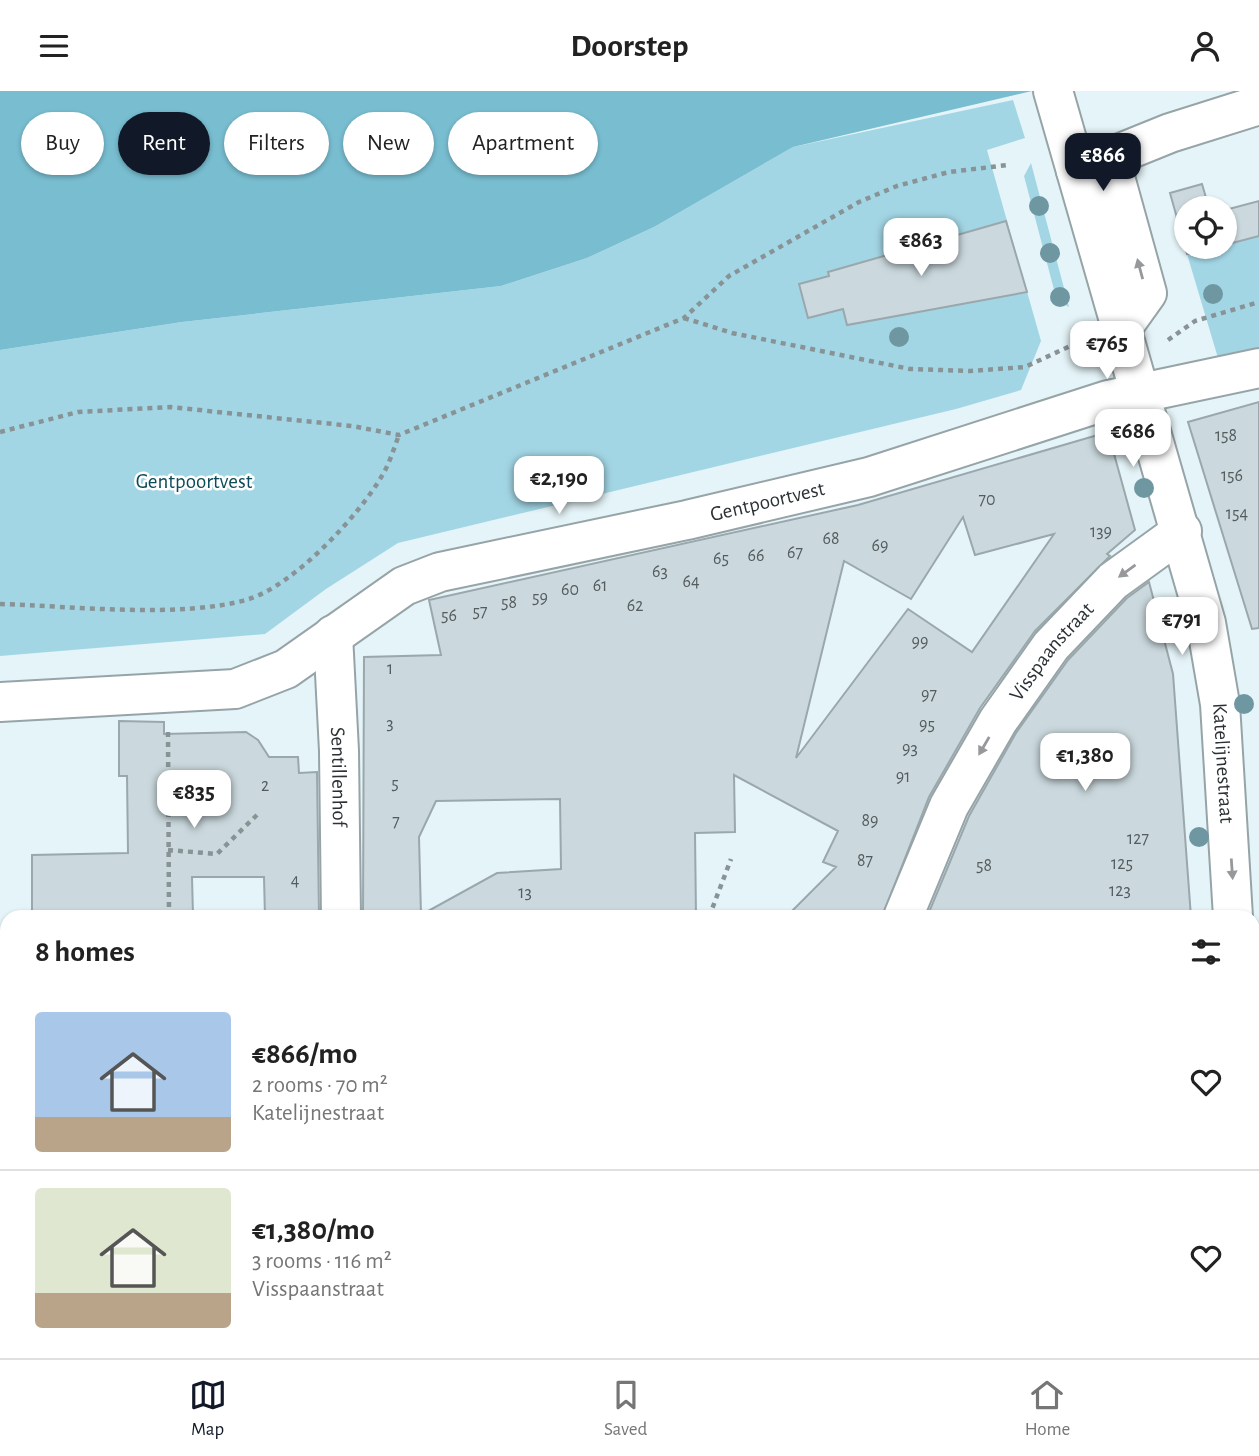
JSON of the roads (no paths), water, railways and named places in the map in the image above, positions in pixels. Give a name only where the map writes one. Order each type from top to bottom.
[{"type":"street","points":[[1053,91],[1093,165],[1170,134],[1259,105]]},
{"type":"street","name":"Katelijnestraat","points":[[1093,165],[1147,293],[1107,332],[1141,391],[1182,531],[1208,635],[1220,704],[1242,777],[1233,910]]},
{"type":"street","name":"Gentpoortvest","points":[[0,702],[235,689],[286,669],[404,586],[440,572],[687,520],[869,477],[1141,391],[1259,368]]},
{"type":"street","name":"Visspaanstraat","points":[[906,910],[949,806],[998,722],[1051,646],[1113,581],[1182,531]]},
{"type":"street","name":"Sentillenhof","points":[[333,635],[339,751],[341,910]]}]
